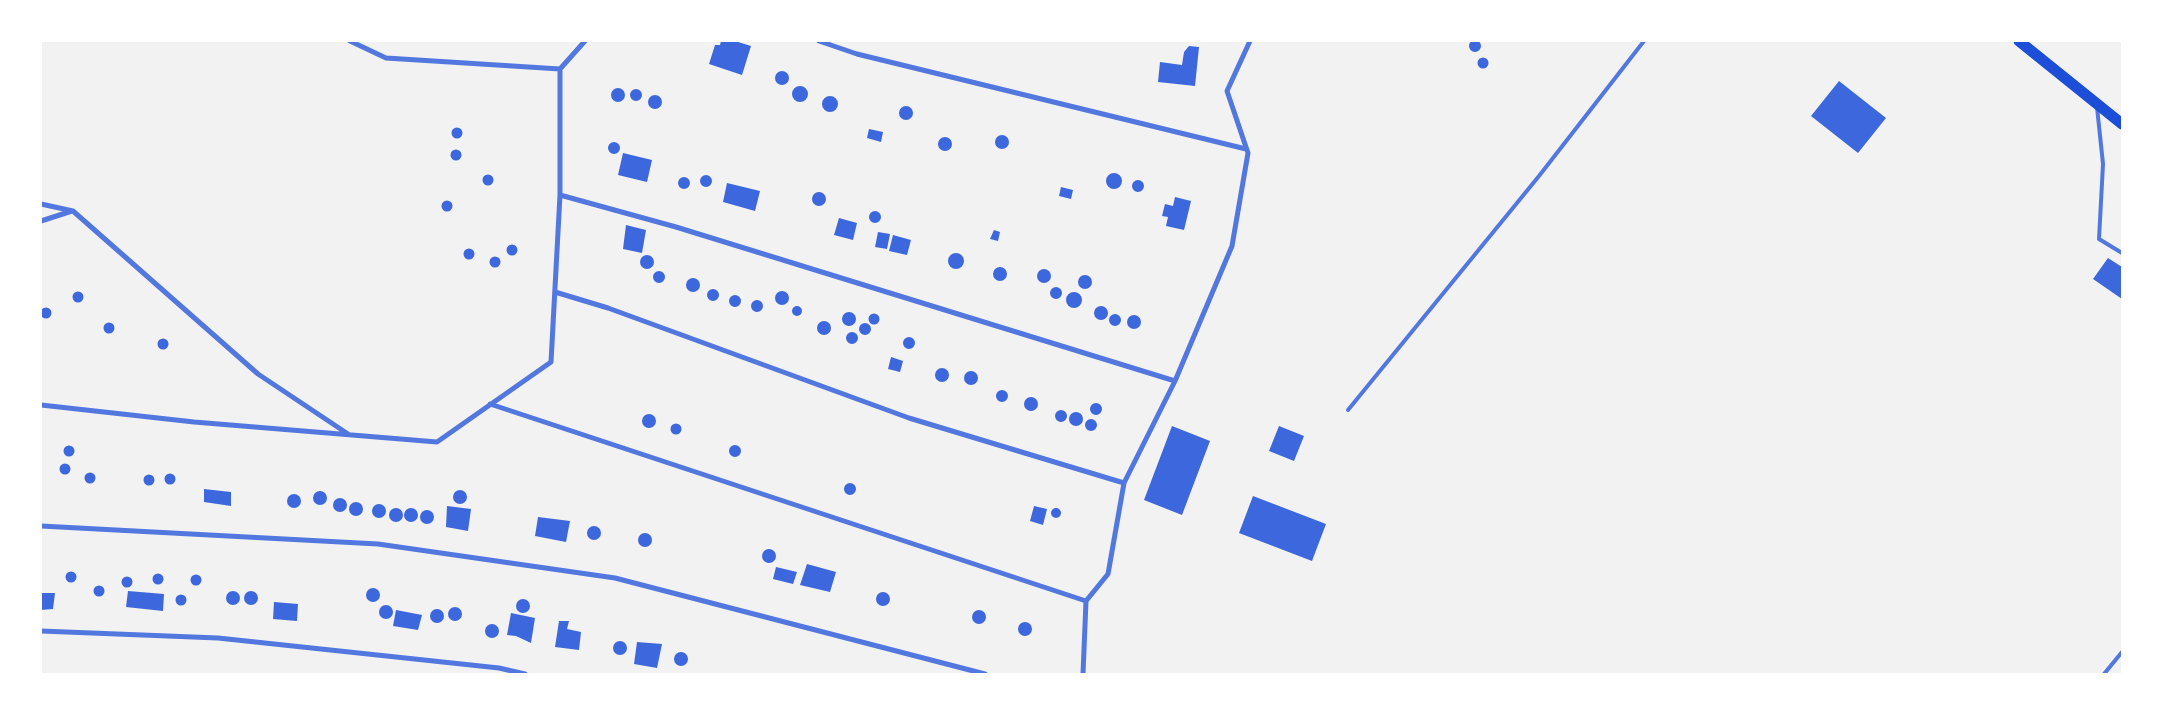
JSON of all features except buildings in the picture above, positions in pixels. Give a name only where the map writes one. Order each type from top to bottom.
[{"type":"highway","points":[[2019,41],[2122,124]]},
{"type":"street","points":[[350,41],[386,58],[560,69]]},
{"type":"street","points":[[41,404],[194,422],[437,442],[551,362],[560,195],[560,69],[585,41]]},
{"type":"street","points":[[819,41],[857,54],[1246,149]]},
{"type":"street","points":[[1082,674],[1086,601],[1108,574],[1124,483],[1175,381],[1232,246],[1248,153],[1227,90],[1250,41]]},
{"type":"street","points":[[560,195],[685,230],[1175,381]]},
{"type":"street","points":[[41,204],[73,210],[258,374],[349,435]]},
{"type":"street","points":[[41,221],[73,210]]},
{"type":"street","points":[[555,292],[608,308],[909,418],[1124,483]]},
{"type":"street","points":[[490,404],[1086,601]]},
{"type":"street","points":[[41,526],[378,544],[615,578],[985,674]]},
{"type":"street","points":[[41,631],[218,638],[499,668],[524,674]]},
{"type":"lane","points":[[1348,410],[1539,176],[1644,41]]},
{"type":"lane","points":[[2097,105],[2103,164],[2100,239],[2122,253]]},
{"type":"lane","points":[[2104,674],[2122,652]]}]
